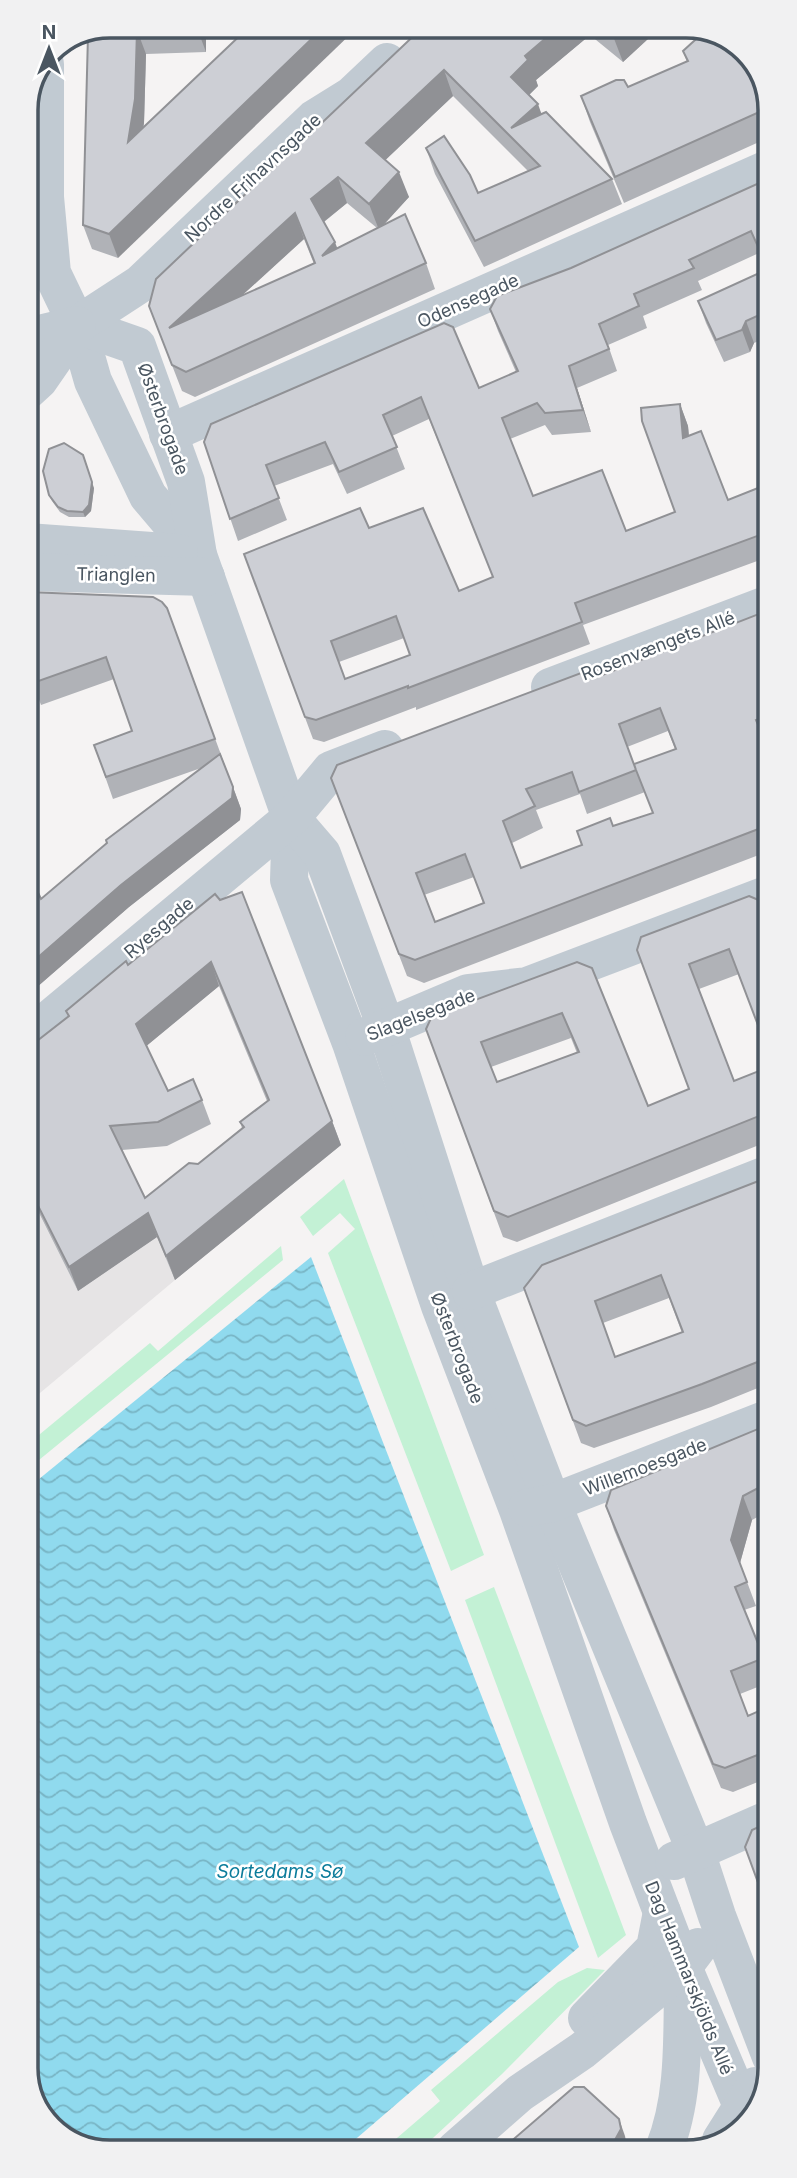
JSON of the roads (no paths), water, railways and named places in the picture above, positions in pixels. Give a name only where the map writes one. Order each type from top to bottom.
[{"type":"street","name":"Nordre Frihavnsgade","points":[[77,325],[140,284],[314,119],[351,96],[412,39]]},
{"type":"street","name":"Østerbrogade","points":[[45,84],[46,242],[52,273],[77,325],[93,382],[148,496],[202,566]]},
{"type":"street","name":"Odensegade","points":[[168,434],[758,173]]},
{"type":"street","name":"Østerbrogade","points":[[77,325],[137,346],[186,482],[202,566],[290,818],[289,880],[351,1043],[440,1307],[696,1852]]},
{"type":"street","points":[[39,334],[77,325]]},
{"type":"street","points":[[39,380],[77,325]]},
{"type":"street","name":"Trianglen","points":[[39,544],[202,566]]},
{"type":"street","name":"Trianglen","points":[[39,572],[202,566]]},
{"type":"street","name":"Rosenvængets Allé","points":[[522,697],[758,608]]},
{"type":"street","points":[[290,818],[331,770],[419,737]]},
{"type":"street","name":"Østerbrogade","points":[[290,818],[322,854],[386,1027],[471,1291],[647,1874]]},
{"type":"street","name":"Ryesgade","points":[[39,1028],[290,818]]},
{"type":"street","name":"Slagelsegade","points":[[351,1043],[468,992],[527,986],[758,898]]},
{"type":"street","name":"Østerbrogade","points":[[471,1291],[758,1178]]},
{"type":"street","name":"Willemoesgade","points":[[535,1506],[758,1422]]},
{"type":"street","points":[[647,1874],[758,1824]]},
{"type":"street","points":[[696,1852],[758,2025]]},
{"type":"street","name":"Dag Hammarskjölds Allé","points":[[647,1874],[682,1967],[745,2109]]},
{"type":"street","points":[[520,2092],[583,2050],[682,1967],[704,1937],[709,1920],[710,1895]]},
{"type":"street","points":[[467,2140],[520,2092],[655,1948],[662,1912]]},
{"type":"street","points":[[682,1967],[699,1972],[758,2033]]},
{"type":"street","points":[[666,2140],[675,2107],[680,2068],[682,1967]]},
{"type":"water","name":"Sortedams Sø","points":[[311,1257],[579,1947],[355,2139],[96,2138],[67,2125],[46,2099],[38,2068],[38,1480]]}]
